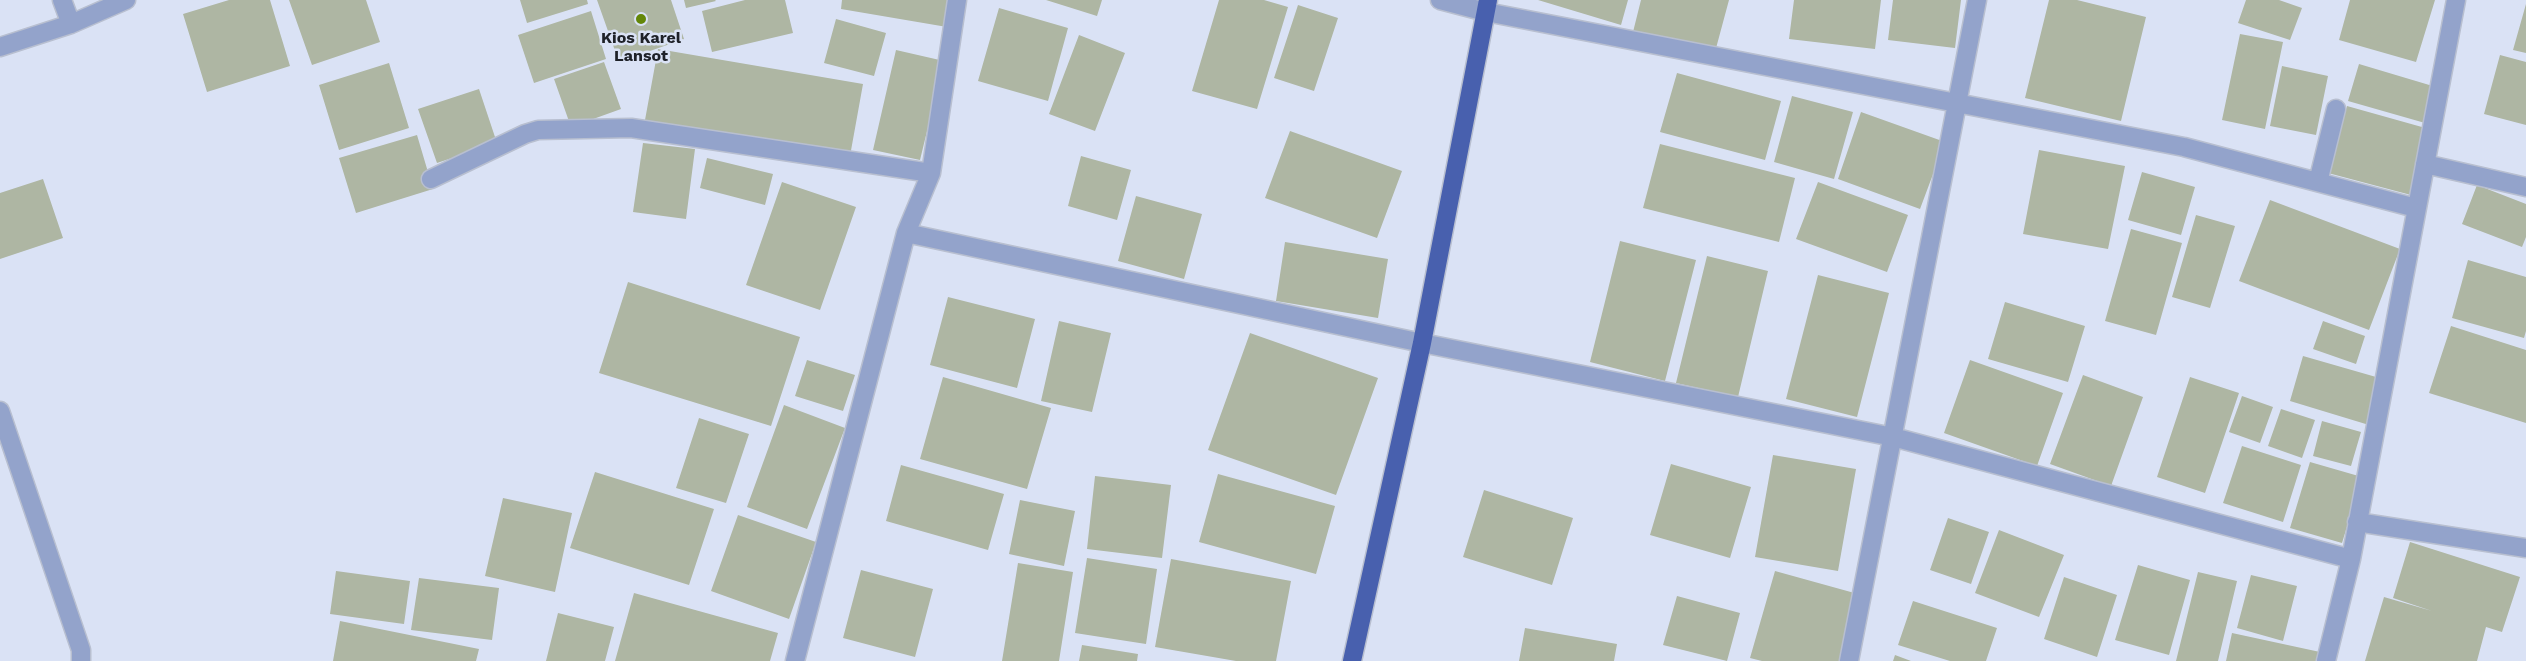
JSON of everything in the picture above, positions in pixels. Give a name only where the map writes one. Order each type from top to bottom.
[{"type":"highway","points":[[1352,661],[1422,343],[1487,6]]},
{"type":"street","points":[[62,0],[71,24]]},
{"type":"street","points":[[0,47],[71,24],[126,0]]},
{"type":"street","points":[[795,661],[906,233],[931,173],[957,0]]},
{"type":"street","points":[[1440,0],[1487,6],[2184,147],[2416,208]]},
{"type":"street","points":[[1849,661],[1977,0]]},
{"type":"street","points":[[2326,661],[2351,559],[2456,0]]},
{"type":"street","points":[[2318,182],[2336,109]]},
{"type":"street","points":[[431,179],[538,130],[632,128],[931,173]]},
{"type":"street","points":[[2425,164],[2526,188]]},
{"type":"street","points":[[906,233],[1422,343],[1893,437],[2351,559]]},
{"type":"street","points":[[0,411],[81,650],[81,661]]},
{"type":"street","points":[[2357,522],[2526,548]]},
{"type":"building","points":[[229,0],[270,0],[290,66],[207,92],[183,14]]},
{"type":"building","points":[[289,0],[366,0],[380,42],[312,65]]},
{"type":"building","points":[[520,0],[587,0],[588,4],[527,23]]},
{"type":"building","name":"Kios Karel Lansot","points":[[597,0],[671,0],[684,39],[619,62]]},
{"type":"building","points":[[684,0],[715,0],[716,1],[686,8]]},
{"type":"building","points":[[745,0],[785,0],[793,33],[712,52],[702,11]]},
{"type":"building","points":[[842,0],[951,0],[947,27],[841,9]]},
{"type":"building","points":[[1046,0],[1102,0],[1097,16]]},
{"type":"building","points":[[1219,0],[1264,0],[1288,7],[1257,109],[1192,91]]},
{"type":"building","points":[[1538,0],[1628,0],[1621,25]]},
{"type":"building","points":[[1641,0],[1729,0],[1715,52],[1633,32]]},
{"type":"building","points":[[1794,0],[1881,0],[1875,49],[1789,39]]},
{"type":"building","points":[[1893,0],[1961,0],[1955,48],[1888,40]]},
{"type":"building","points":[[2049,0],[2077,0],[2146,17],[2121,121],[2025,98]]},
{"type":"building","points":[[2246,0],[2279,0],[2302,8],[2290,40],[2238,23]]},
{"type":"building","points":[[2350,0],[2435,0],[2416,62],[2339,40]]},
{"type":"building","points":[[2526,4],[2526,53],[2513,50]]},
{"type":"building","points":[[1298,5],[1338,18],[1314,91],[1274,78]]},
{"type":"building","points":[[999,8],[1068,28],[1048,101],[978,81]]},
{"type":"building","points":[[591,11],[606,59],[534,83],[518,35]]},
{"type":"building","points":[[836,19],[886,33],[874,76],[824,63]]},
{"type":"building","points":[[2240,34],[2283,42],[2265,129],[2222,120]]},
{"type":"building","points":[[1079,35],[1125,53],[1095,131],[1049,114]]},
{"type":"building","points":[[658,49],[863,84],[850,156],[645,120]]},
{"type":"building","points":[[896,50],[944,61],[920,160],[873,150]]},
{"type":"building","points":[[2500,55],[2526,62],[2526,125],[2484,114]]},
{"type":"building","points":[[604,62],[621,109],[571,127],[554,79]]},
{"type":"building","points":[[389,63],[409,128],[339,150],[319,85]]},
{"type":"building","points":[[2359,64],[2436,87],[2425,123],[2348,101]]},
{"type":"building","points":[[2282,66],[2328,76],[2316,135],[2270,126]]},
{"type":"building","points":[[1677,73],[1781,101],[1765,160],[1660,132]]},
{"type":"building","points":[[479,89],[497,143],[437,163],[418,109]]},
{"type":"building","points":[[1792,96],[1853,112],[1834,179],[1774,162]]},
{"type":"building","points":[[2347,106],[2429,129],[2411,195],[2328,173]]},
{"type":"building","points":[[1861,112],[1945,142],[1920,209],[1838,179]]},
{"type":"building","points":[[1290,131],[1402,171],[1377,238],[1265,198]]},
{"type":"building","points":[[417,135],[433,189],[356,213],[339,158]]},
{"type":"building","points":[[643,143],[695,149],[686,219],[633,212]]},
{"type":"building","points":[[1660,144],[1795,178],[1779,242],[1643,208]]},
{"type":"building","points":[[2039,150],[2125,166],[2108,249],[2023,234]]},
{"type":"building","points":[[1081,156],[1131,170],[1117,220],[1068,206]]},
{"type":"building","points":[[707,158],[773,174],[765,205],[700,188]]},
{"type":"building","points":[[2142,172],[2195,187],[2181,235],[2128,220]]},
{"type":"building","points":[[43,179],[63,238],[0,259],[0,193]]},
{"type":"building","points":[[782,182],[856,207],[820,310],[746,285]]},
{"type":"building","points":[[1818,182],[1908,215],[1887,272],[1796,239]]},
{"type":"building","points":[[2477,185],[2526,204],[2526,237],[2522,247],[2462,224]]},
{"type":"building","points":[[1136,196],[1202,214],[1184,279],[1118,261]]},
{"type":"building","points":[[2270,200],[2400,249],[2369,330],[2239,281]]},
{"type":"building","points":[[2196,215],[2235,226],[2210,308],[2172,297]]},
{"type":"building","points":[[2131,229],[2182,243],[2156,335],[2105,321]]},
{"type":"building","points":[[1620,241],[1696,260],[1665,381],[1590,362]]},
{"type":"building","points":[[1285,242],[1388,259],[1378,318],[1276,301]]},
{"type":"building","points":[[1707,256],[1768,271],[1738,397],[1676,383]]},
{"type":"building","points":[[2468,260],[2526,277],[2524,338],[2452,318]]},
{"type":"building","points":[[1818,275],[1889,293],[1857,417],[1786,399]]},
{"type":"building","points":[[628,282],[800,337],[771,426],[599,373]]},
{"type":"building","points":[[948,297],[1035,319],[1017,388],[930,365]]},
{"type":"building","points":[[2005,302],[2085,326],[2068,382],[1988,359]]},
{"type":"building","points":[[1059,321],[1111,333],[1092,412],[1041,401]]},
{"type":"building","points":[[2323,321],[2365,336],[2356,364],[2313,349]]},
{"type":"building","points":[[2451,326],[2526,350],[2526,423],[2429,393]]},
{"type":"building","points":[[1250,333],[1378,378],[1336,495],[1208,450]]},
{"type":"building","points":[[2303,356],[2383,379],[2369,425],[2290,401]]},
{"type":"building","points":[[807,360],[855,375],[843,411],[795,396]]},
{"type":"building","points":[[1970,360],[2063,393],[2037,466],[1944,433]]},
{"type":"building","points":[[2083,375],[2143,397],[2111,486],[2050,464]]},
{"type":"building","points":[[943,377],[1051,408],[1027,489],[920,459]]},
{"type":"building","points":[[2190,377],[2239,393],[2205,493],[2157,477]]},
{"type":"building","points":[[2242,396],[2273,407],[2260,443],[2229,432]]},
{"type":"building","points":[[784,405],[845,428],[807,529],[747,507]]},
{"type":"building","points":[[2281,409],[2315,420],[2302,458],[2268,446]]},
{"type":"building","points":[[699,418],[749,434],[726,503],[676,488]]},
{"type":"building","points":[[2322,421],[2361,432],[2351,466],[2313,456]]},
{"type":"building","points":[[2242,446],[2301,465],[2283,522],[2223,503]]},
{"type":"building","points":[[1773,455],[1856,469],[1838,571],[1755,557]]},
{"type":"building","points":[[2310,462],[2362,477],[2342,543],[2290,528]]},
{"type":"building","points":[[1671,464],[1751,487],[1730,558],[1650,535]]},
{"type":"building","points":[[901,465],[1004,494],[988,550],[886,521]]},
{"type":"building","points":[[595,472],[714,509],[689,585],[570,548]]},
{"type":"building","points":[[1218,474],[1335,506],[1316,574],[1199,542]]},
{"type":"building","points":[[1095,476],[1171,485],[1162,558],[1087,549]]},
{"type":"building","points":[[1484,490],[1573,518],[1552,585],[1463,557]]},
{"type":"building","points":[[503,498],[572,513],[555,592],[485,576]]},
{"type":"building","points":[[1020,500],[1075,511],[1064,566],[1009,554]]},
{"type":"building","points":[[738,515],[816,542],[789,619],[711,591]]},
{"type":"building","points":[[1948,518],[1989,532],[1971,584],[1930,570]]},
{"type":"building","points":[[1999,530],[2064,555],[2039,617],[1975,593]]},
{"type":"building","points":[[2410,542],[2520,577],[2502,632],[2486,627],[2477,661],[2365,661],[2384,597],[2432,611],[2393,598]]},
{"type":"building","points":[[1087,558],[1157,569],[1146,644],[1075,633]]},
{"type":"building","points":[[1171,559],[1291,581],[1276,661],[1236,661],[1155,647]]},
{"type":"building","points":[[1018,563],[1073,572],[1059,661],[1002,661]]},
{"type":"building","points":[[2138,565],[2190,580],[2169,655],[2115,640]]},
{"type":"building","points":[[861,570],[933,589],[915,657],[843,638]]},
{"type":"building","points":[[336,571],[410,581],[404,624],[330,614]]},
{"type":"building","points":[[1775,571],[1858,594],[1839,661],[1762,661],[1750,658]]},
{"type":"building","points":[[2198,572],[2237,581],[2218,661],[2176,661]]},
{"type":"building","points":[[2251,575],[2297,586],[2283,641],[2237,628]]},
{"type":"building","points":[[2064,577],[2117,595],[2097,657],[2044,639]]},
{"type":"building","points":[[419,578],[499,588],[492,640],[411,630]]},
{"type":"building","points":[[634,593],[778,633],[770,661],[615,661]]},
{"type":"building","points":[[1677,596],[1740,613],[1727,661],[1663,645]]},
{"type":"building","points":[[1913,601],[1997,628],[1986,661],[1950,661],[1898,645]]},
{"type":"building","points":[[558,613],[614,627],[605,661],[546,661]]},
{"type":"building","points":[[340,621],[479,649],[476,661],[333,661]]},
{"type":"building","points":[[1525,628],[1617,644],[1614,661],[1519,661]]},
{"type":"building","points":[[2232,633],[2320,652],[2318,661],[2226,661]]},
{"type":"building","points":[[1082,645],[1138,654],[1137,661],[1079,661]]},
{"type":"building","points":[[1895,655],[1911,661],[1893,661]]},
{"type":"place","name":"Kios Karel Lansot","points":[[641,19]]}]
